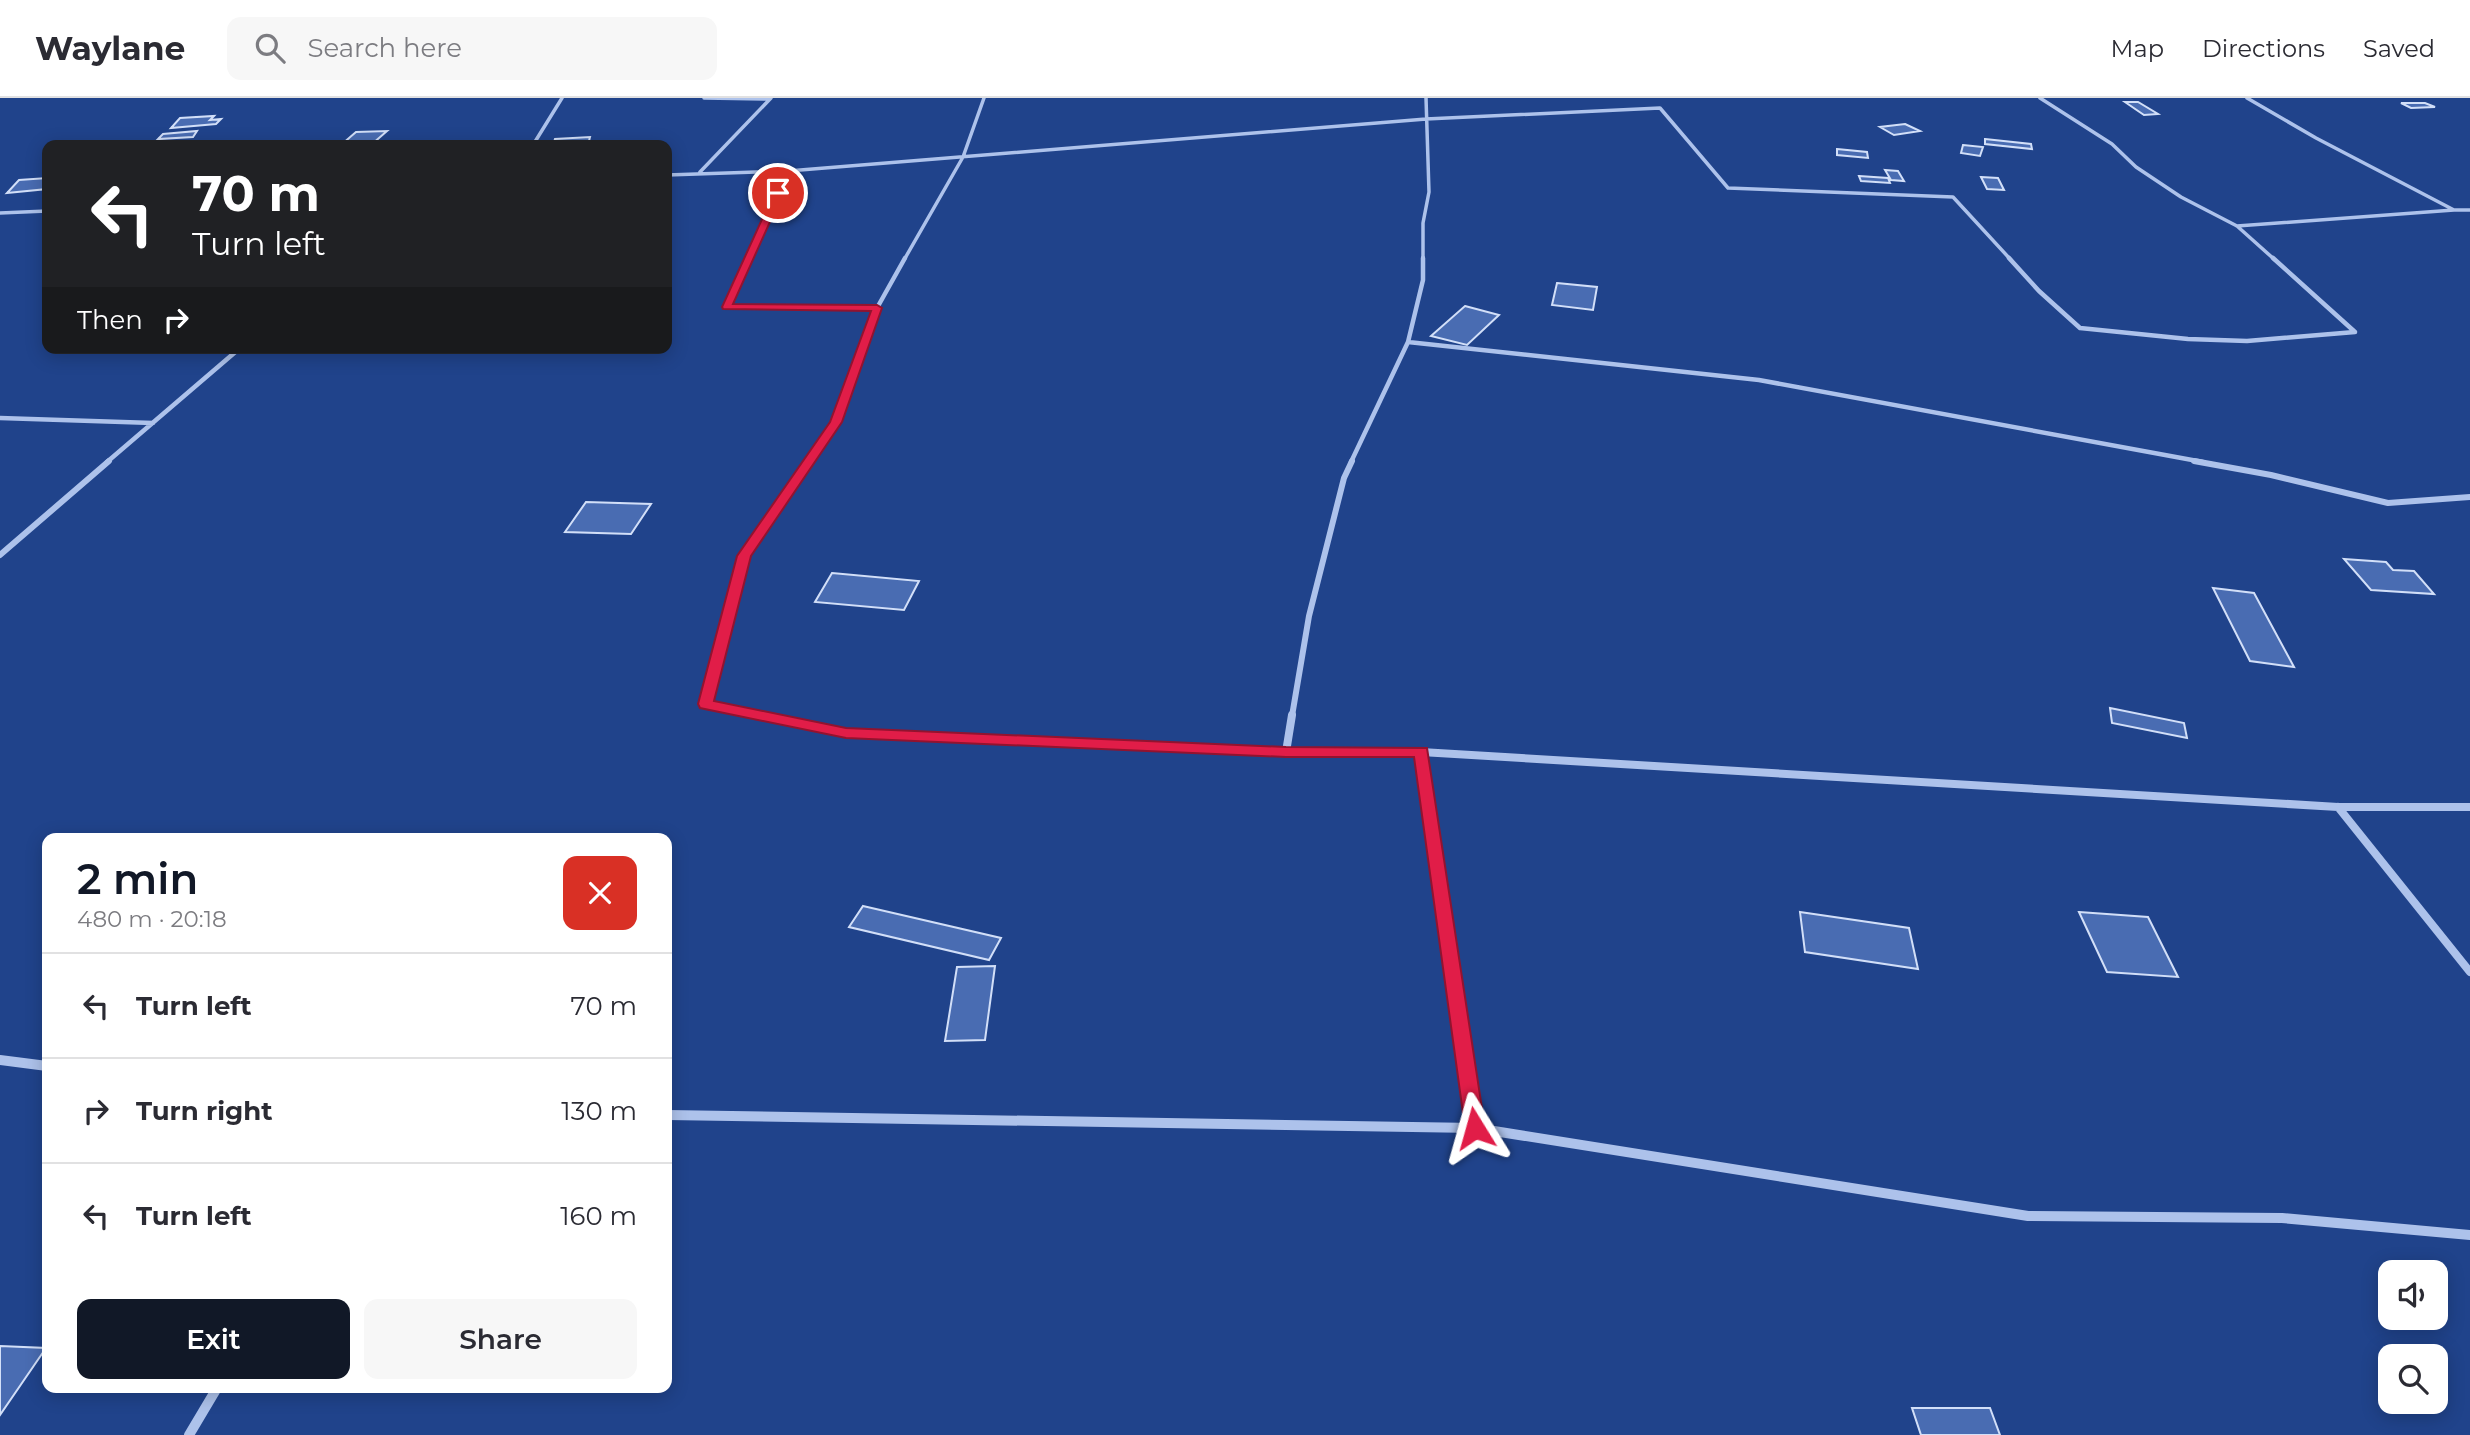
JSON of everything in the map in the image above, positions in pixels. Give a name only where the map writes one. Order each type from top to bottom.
[{"type":"street","points":[[536,140],[562,98]]},
{"type":"street","points":[[704,98],[771,98]]},
{"type":"street","points":[[700,173],[771,98]]},
{"type":"street","points":[[984,98],[963,158],[877,308],[836,422],[744,556],[705,704],[846,733],[1286,752],[1421,752],[2338,807],[2470,807]]},
{"type":"street","points":[[1286,752],[1309,616],[1344,478],[1408,342],[1423,280],[1423,223],[1429,192],[1426,98]]},
{"type":"street","points":[[672,175],[789,171],[1426,119],[1660,108],[1728,188],[1954,197],[2039,291],[2080,328],[2188,339],[2247,341],[2355,332],[2237,226],[2181,197],[2136,167],[2112,144],[2040,98]]},
{"type":"street","points":[[2247,98],[2316,138],[2454,210]]},
{"type":"street","points":[[789,171],[727,307],[877,308]]},
{"type":"street","points":[[2237,226],[2470,210]]},
{"type":"street","points":[[0,213],[42,211]]},
{"type":"street","points":[[1408,342],[1759,380],[2271,475],[2388,503],[2470,496]]},
{"type":"street","points":[[0,555],[233,354]]},
{"type":"street","points":[[0,418],[154,423]]},
{"type":"street","points":[[1421,752],[1475,1128]]},
{"type":"street","points":[[2338,807],[2470,972]]},
{"type":"street","points":[[0,1060],[42,1065]]},
{"type":"street","points":[[672,1115],[1475,1128],[2028,1216],[2282,1218],[2470,1235]]},
{"type":"street","points":[[189,1435],[214,1393]]},
{"type":"building","points":[[2125,102],[2138,102],[2158,114],[2144,115]]},
{"type":"building","points":[[2401,103],[2425,103],[2435,107],[2411,108]]},
{"type":"building","points":[[214,116],[210,120],[221,119],[216,124],[171,128],[180,118]]},
{"type":"building","points":[[1905,124],[1920,131],[1894,135],[1880,127]]},
{"type":"building","points":[[197,131],[193,137],[158,139],[163,134]]},
{"type":"building","points":[[387,131],[377,140],[347,140],[356,132]]},
{"type":"building","points":[[590,137],[589,140],[555,139]]},
{"type":"building","points":[[1985,139],[2031,144],[2032,149],[1985,144]]},
{"type":"building","points":[[1963,145],[1983,147],[1980,156],[1961,153]]},
{"type":"building","points":[[1837,149],[1867,152],[1868,158],[1837,155]]},
{"type":"building","points":[[1885,170],[1898,171],[1904,181],[1891,180]]},
{"type":"building","points":[[1859,176],[1888,178],[1890,183],[1861,181]]},
{"type":"building","points":[[1981,177],[1998,178],[2004,190],[1987,189]]},
{"type":"building","points":[[42,178],[42,190],[7,193],[19,180]]},
{"type":"building","points":[[1557,283],[1597,287],[1593,310],[1552,305]]},
{"type":"building","points":[[1465,306],[1499,315],[1467,345],[1431,336]]},
{"type":"building","points":[[586,502],[651,504],[631,534],[565,532]]},
{"type":"building","points":[[2344,559],[2386,562],[2393,570],[2414,571],[2434,594],[2371,590]]},
{"type":"building","points":[[832,573],[919,581],[904,610],[815,602]]},
{"type":"building","points":[[2213,588],[2254,593],[2294,667],[2250,661]]},
{"type":"building","points":[[2110,708],[2184,723],[2187,738],[2112,723]]},
{"type":"building","points":[[863,906],[1001,938],[989,960],[849,927]]},
{"type":"building","points":[[1800,912],[1909,928],[1918,969],[1805,952]]},
{"type":"building","points":[[2079,912],[2148,917],[2178,977],[2107,972]]},
{"type":"building","points":[[995,966],[985,1040],[945,1041],[957,967]]},
{"type":"building","points":[[0,1346],[42,1348],[42,1354],[0,1415]]},
{"type":"building","points":[[1912,1408],[1990,1408],[2000,1435],[1921,1435]]},
{"type":"route","points":[[778,193],[727,307],[877,308],[836,422],[744,556],[705,704],[846,733],[1286,752],[1421,752],[1475,1128]]}]
